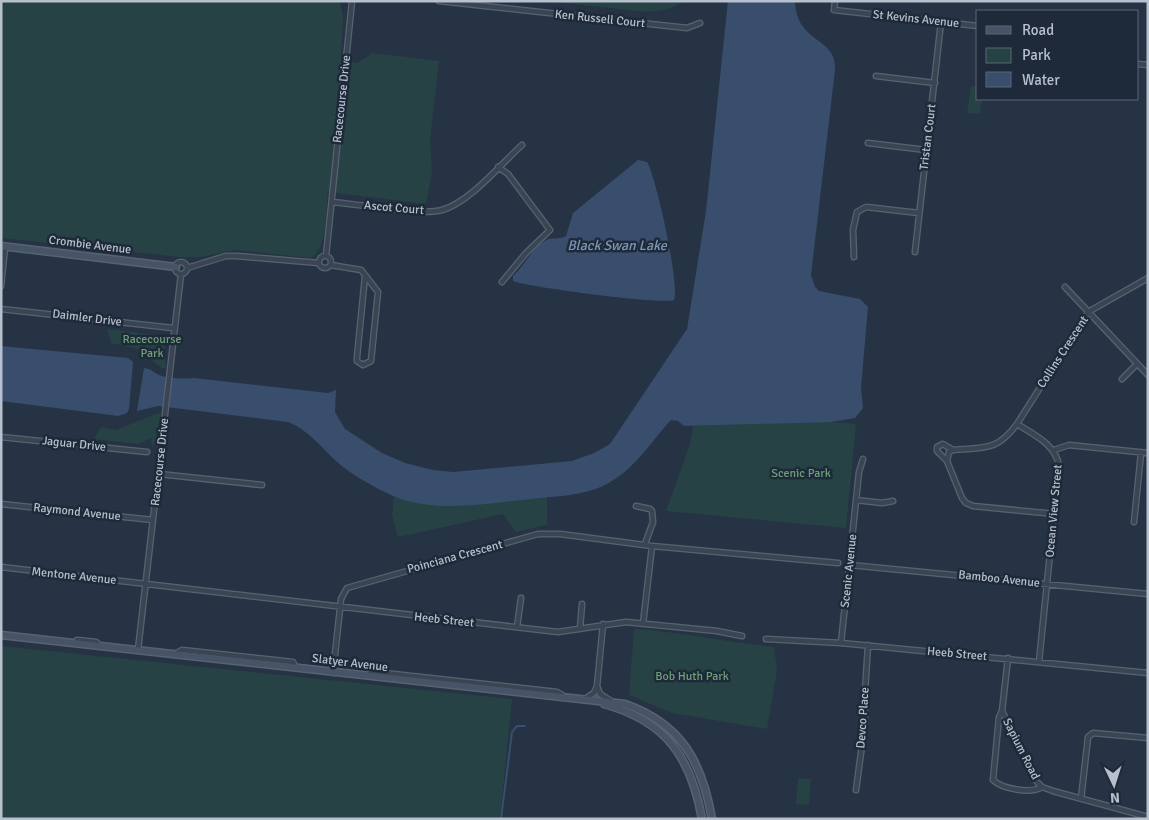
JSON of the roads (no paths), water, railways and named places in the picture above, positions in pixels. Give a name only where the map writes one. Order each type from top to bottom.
[{"type":"main road","name":"Crombie Avenue","points":[[3,246],[176,267]]},
{"type":"main road","name":"Slatyer Avenue","points":[[1,634],[582,701],[614,702],[649,714],[677,735],[699,768],[706,786],[712,819]]},
{"type":"main road","name":"Slatyer Avenue","points":[[595,702],[621,709],[644,721],[673,745],[690,772],[702,819]]},
{"type":"street","name":"Racecourse Drive","points":[[326,256],[352,1]]},
{"type":"street","name":"Ken Russell Court","points":[[439,1],[686,28],[700,23]]},
{"type":"street","name":"St Kevins Avenue","points":[[835,1],[834,10],[976,26]]},
{"type":"street","name":"Tristan Court","points":[[915,252],[941,22]]},
{"type":"street","points":[[876,76],[935,84]]},
{"type":"street","points":[[868,144],[926,150]]},
{"type":"street","name":"Ascot Court","points":[[332,202],[424,212],[443,210],[462,201],[522,145]]},
{"type":"street","points":[[498,166],[508,174],[550,230],[526,253],[502,282]]},
{"type":"street","points":[[854,257],[854,230],[857,212],[866,207],[919,212]]},
{"type":"street","points":[[1,286],[3,246]]},
{"type":"street","points":[[187,268],[182,262],[176,267],[176,271],[181,274],[186,272],[187,268],[226,256],[237,256],[319,263],[324,268],[330,265],[361,270],[378,292],[371,361],[363,365],[357,361],[357,357],[365,276]]},
{"type":"street","points":[[319,263],[320,258],[326,256],[330,259],[330,265]]},
{"type":"street","name":"Racecourse Drive","points":[[138,650],[165,417],[173,328],[181,274]]},
{"type":"street","name":"Collins Crescent","points":[[1055,514],[973,506],[966,503],[962,498],[947,461],[937,451],[937,447],[943,444],[953,450],[994,446],[1008,436],[1088,312],[1148,278]]},
{"type":"street","points":[[1065,287],[1148,375]]},
{"type":"street","name":"Daimler Drive","points":[[1,309],[173,328]]},
{"type":"street","points":[[1122,379],[1137,364]]},
{"type":"street","points":[[1017,424],[1054,450],[1069,445],[1148,453]]},
{"type":"street","name":"Jaguar Drive","points":[[1,436],[147,452]]},
{"type":"street","points":[[947,461],[948,454],[953,450]]},
{"type":"street","name":"Ocean View Street","points":[[1039,662],[1060,465],[1054,450]]},
{"type":"street","points":[[1134,522],[1141,453]]},
{"type":"street","name":"Scenic Avenue","points":[[841,643],[856,500],[863,459]]},
{"type":"street","points":[[158,474],[262,485]]},
{"type":"street","points":[[856,500],[882,503],[892,501]]},
{"type":"street","name":"Raymond Avenue","points":[[1,504],[153,520]]},
{"type":"street","points":[[636,506],[650,509],[652,512],[653,522],[644,544]]},
{"type":"street","name":"Poinciana Crescent","points":[[333,673],[342,593],[353,585],[538,534],[560,534],[652,546]]},
{"type":"street","points":[[643,624],[652,546],[838,563]]},
{"type":"street","name":"Bamboo Avenue","points":[[850,565],[1148,594]]},
{"type":"street","name":"Mentone Avenue","points":[[1,567],[146,584]]},
{"type":"street","name":"Heeb Street","points":[[146,584],[339,608],[558,632],[603,624],[643,624],[717,631],[742,636]]},
{"type":"street","points":[[517,628],[521,598]]},
{"type":"street","points":[[580,629],[582,604]]},
{"type":"street","points":[[582,701],[594,693],[597,686],[603,624]]},
{"type":"street","name":"Heeb Street","points":[[766,639],[868,645],[1148,673]]},
{"type":"street","name":"Devco Place","points":[[856,790],[865,722],[868,645]]},
{"type":"street","name":"Sapium Road","points":[[1008,658],[1002,711],[999,718],[993,780],[999,784],[1027,790],[1042,787],[1148,817]]},
{"type":"street","points":[[597,686],[600,694],[614,702]]},
{"type":"street","name":"Sapium Road","points":[[1002,711],[1033,775],[1042,787]]},
{"type":"street","points":[[1081,799],[1088,737],[1093,733],[1148,738]]},
{"type":"water","points":[[728,1],[795,1],[797,15],[802,25],[830,51],[834,59],[835,70],[811,275],[815,287],[819,291],[860,299],[868,307],[861,388],[863,408],[855,418],[831,422],[684,426],[678,421],[671,420],[624,473],[603,486],[578,494],[480,505],[444,506],[410,501],[393,496],[371,485],[341,465],[308,434],[288,422],[158,406],[137,411],[144,368],[159,375],[172,378],[194,378],[328,393],[336,390],[335,412],[345,429],[382,453],[405,463],[433,470],[453,472],[572,461],[594,453],[610,444],[687,329],[706,211]]},
{"type":"water","name":"Black Swan Lake","points":[[638,160],[647,162],[656,187],[674,274],[674,300],[647,300],[595,295],[513,281],[513,276],[536,248],[546,240],[566,236],[573,213]]},
{"type":"water","points":[[1,346],[128,358],[133,362],[129,409],[127,413],[118,416],[1,401]]},
{"type":"waterway","points":[[501,819],[512,732],[517,726],[525,726]]},
{"type":"park label","name":"Racecourse Park","points":[[152,346]]},
{"type":"park label","name":"Scenic Park","points":[[801,473]]},
{"type":"park label","name":"Bob Huth Park","points":[[692,676]]}]
